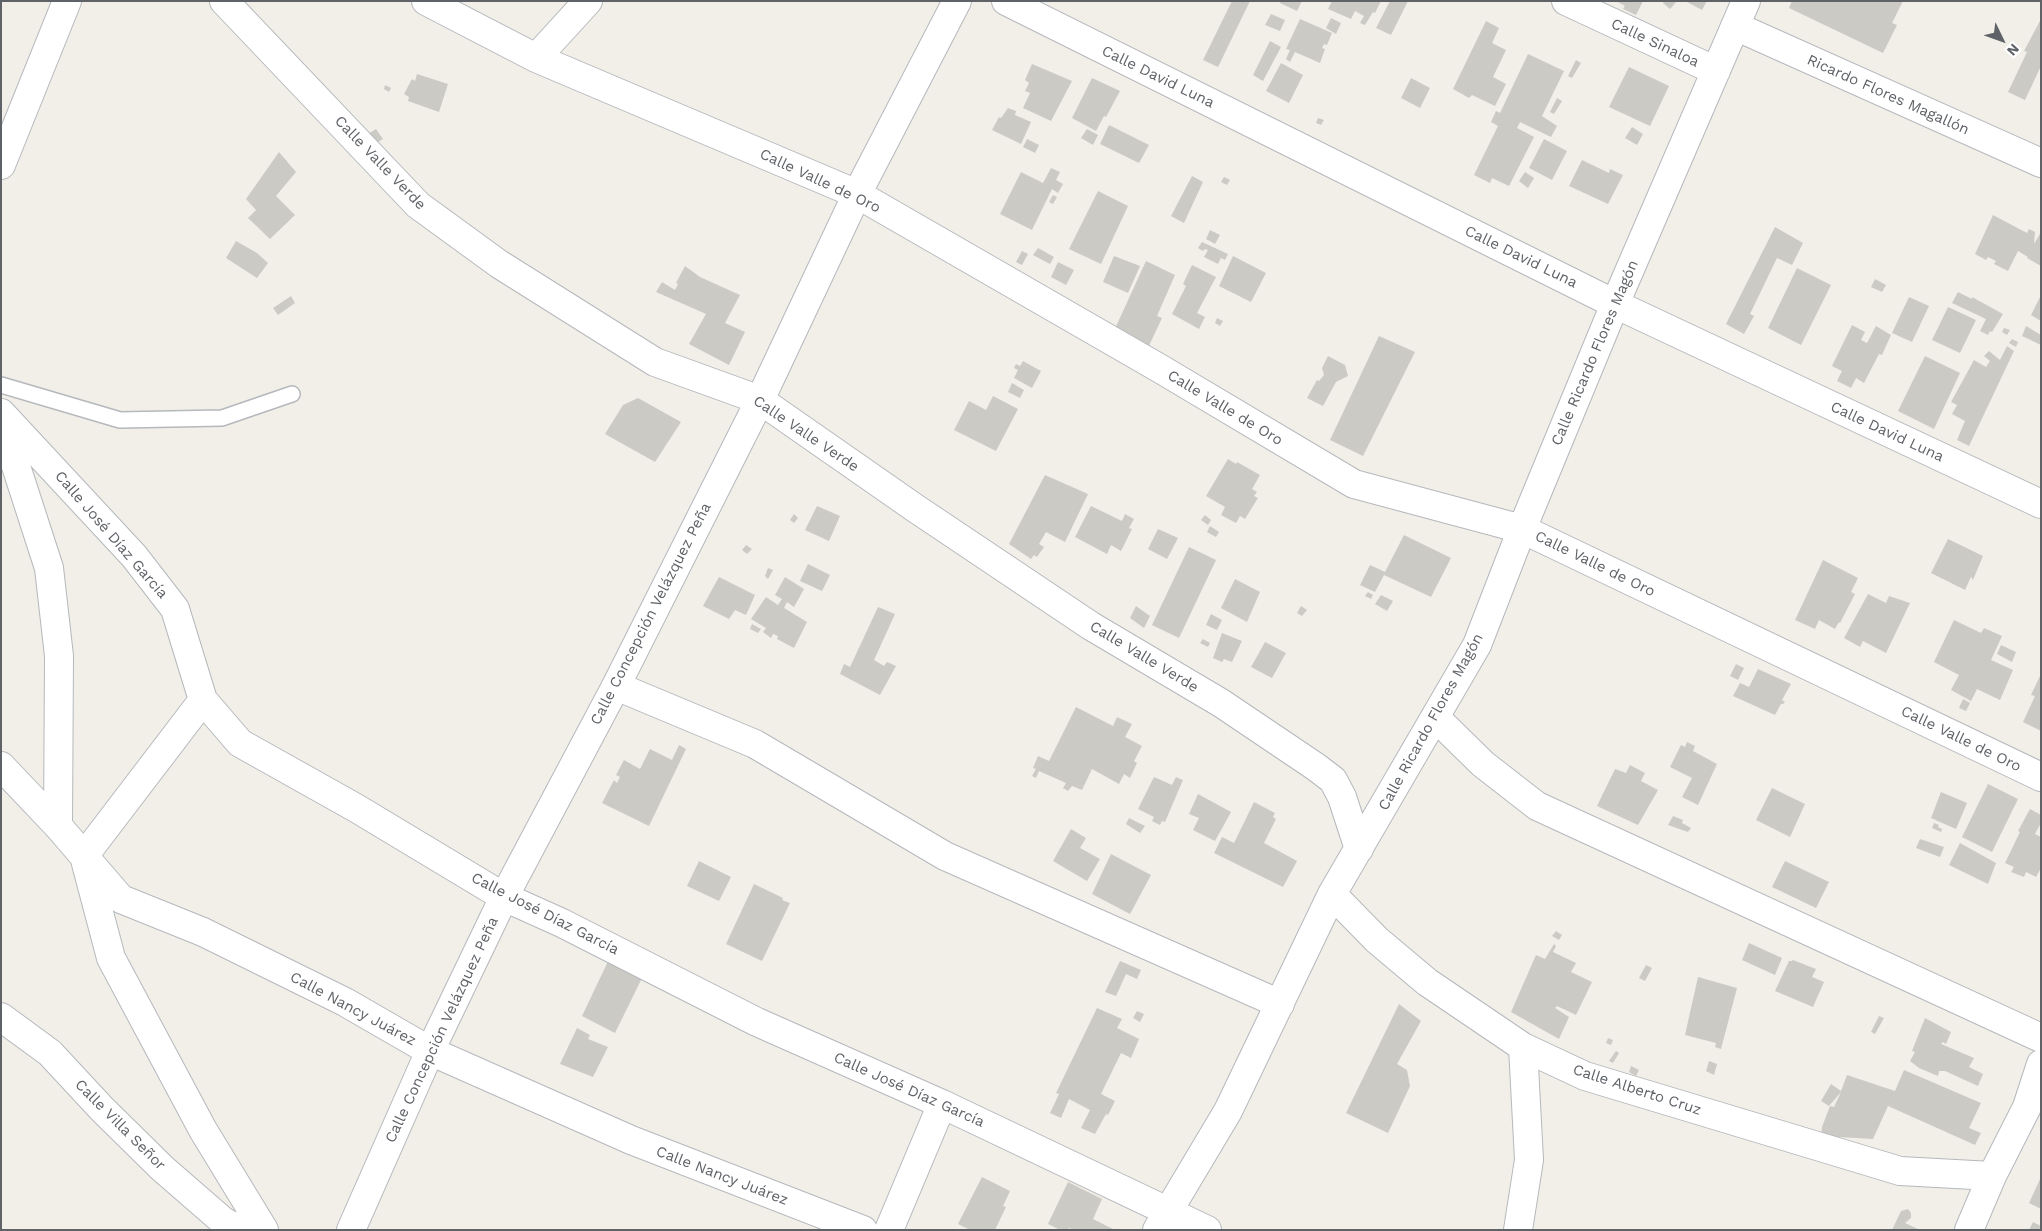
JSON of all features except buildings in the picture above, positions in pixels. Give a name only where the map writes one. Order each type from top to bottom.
[{"type":"street","points":[[1,165],[67,1]]},
{"type":"street","name":"Calle Valle Verde","points":[[224,1],[418,205],[426,211],[499,264],[655,362],[760,400],[915,508],[1091,626],[1221,703],[1316,767],[1333,780],[1359,848]]},
{"type":"street","name":"Calle Valle de Oro","points":[[426,1],[536,58],[857,194],[1159,368],[1354,484],[1522,529],[2041,777]]},
{"type":"street","points":[[536,58],[588,1]]},
{"type":"street","name":"Calle Concepción Velázquez Peña","points":[[351,1230],[430,1051],[504,897],[616,686],[760,400],[857,194],[957,1]]},
{"type":"street","name":"Calle David Luna","points":[[1006,1],[1615,304],[2041,504]]},
{"type":"street","name":"Calle Sinaloa","points":[[1566,1],[1716,71]]},
{"type":"street","name":"Calle Ricardo Flores Magón","points":[[1162,1220],[1228,1111],[1332,894],[1477,645],[1522,529],[1615,304],[1746,1]]},
{"type":"street","name":"Ricardo Flores Magallón","points":[[1735,26],[2041,163]]},
{"type":"street","name":"Calle José Díaz García","points":[[1,413],[134,556],[176,609],[203,700],[240,743],[356,808],[504,897],[562,923],[756,1022],[942,1104],[1162,1220],[1207,1230]]},
{"type":"street","points":[[1,420],[49,568],[59,656],[58,826]]},
{"type":"street","points":[[616,686],[755,744],[945,856],[1280,1004]]},
{"type":"street","points":[[203,700],[84,856],[111,958],[203,1130],[264,1230]]},
{"type":"street","points":[[1435,717],[1483,764],[1537,806],[2041,1038]]},
{"type":"street","name":"Calle Nancy Juárez","points":[[1,766],[58,826],[121,899],[203,932],[345,1002],[430,1051],[631,1140],[863,1230]]},
{"type":"street","name":"Calle Alberto Cruz","points":[[1332,894],[1377,940],[1427,982],[1523,1046],[1585,1076],[1900,1171],[1992,1176]]},
{"type":"street","name":"Calle Villa Señor","points":[[1,1017],[50,1053],[102,1109],[162,1168],[223,1221],[240,1230]]},
{"type":"street","points":[[1518,1230],[1529,1160],[1523,1046]]},
{"type":"street","points":[[1968,1230],[1992,1176],[2034,1110],[2041,1064]]},
{"type":"street","points":[[889,1230],[942,1104]]},
{"type":"lane","points":[[1,385],[120,420],[222,418],[292,394]]}]
